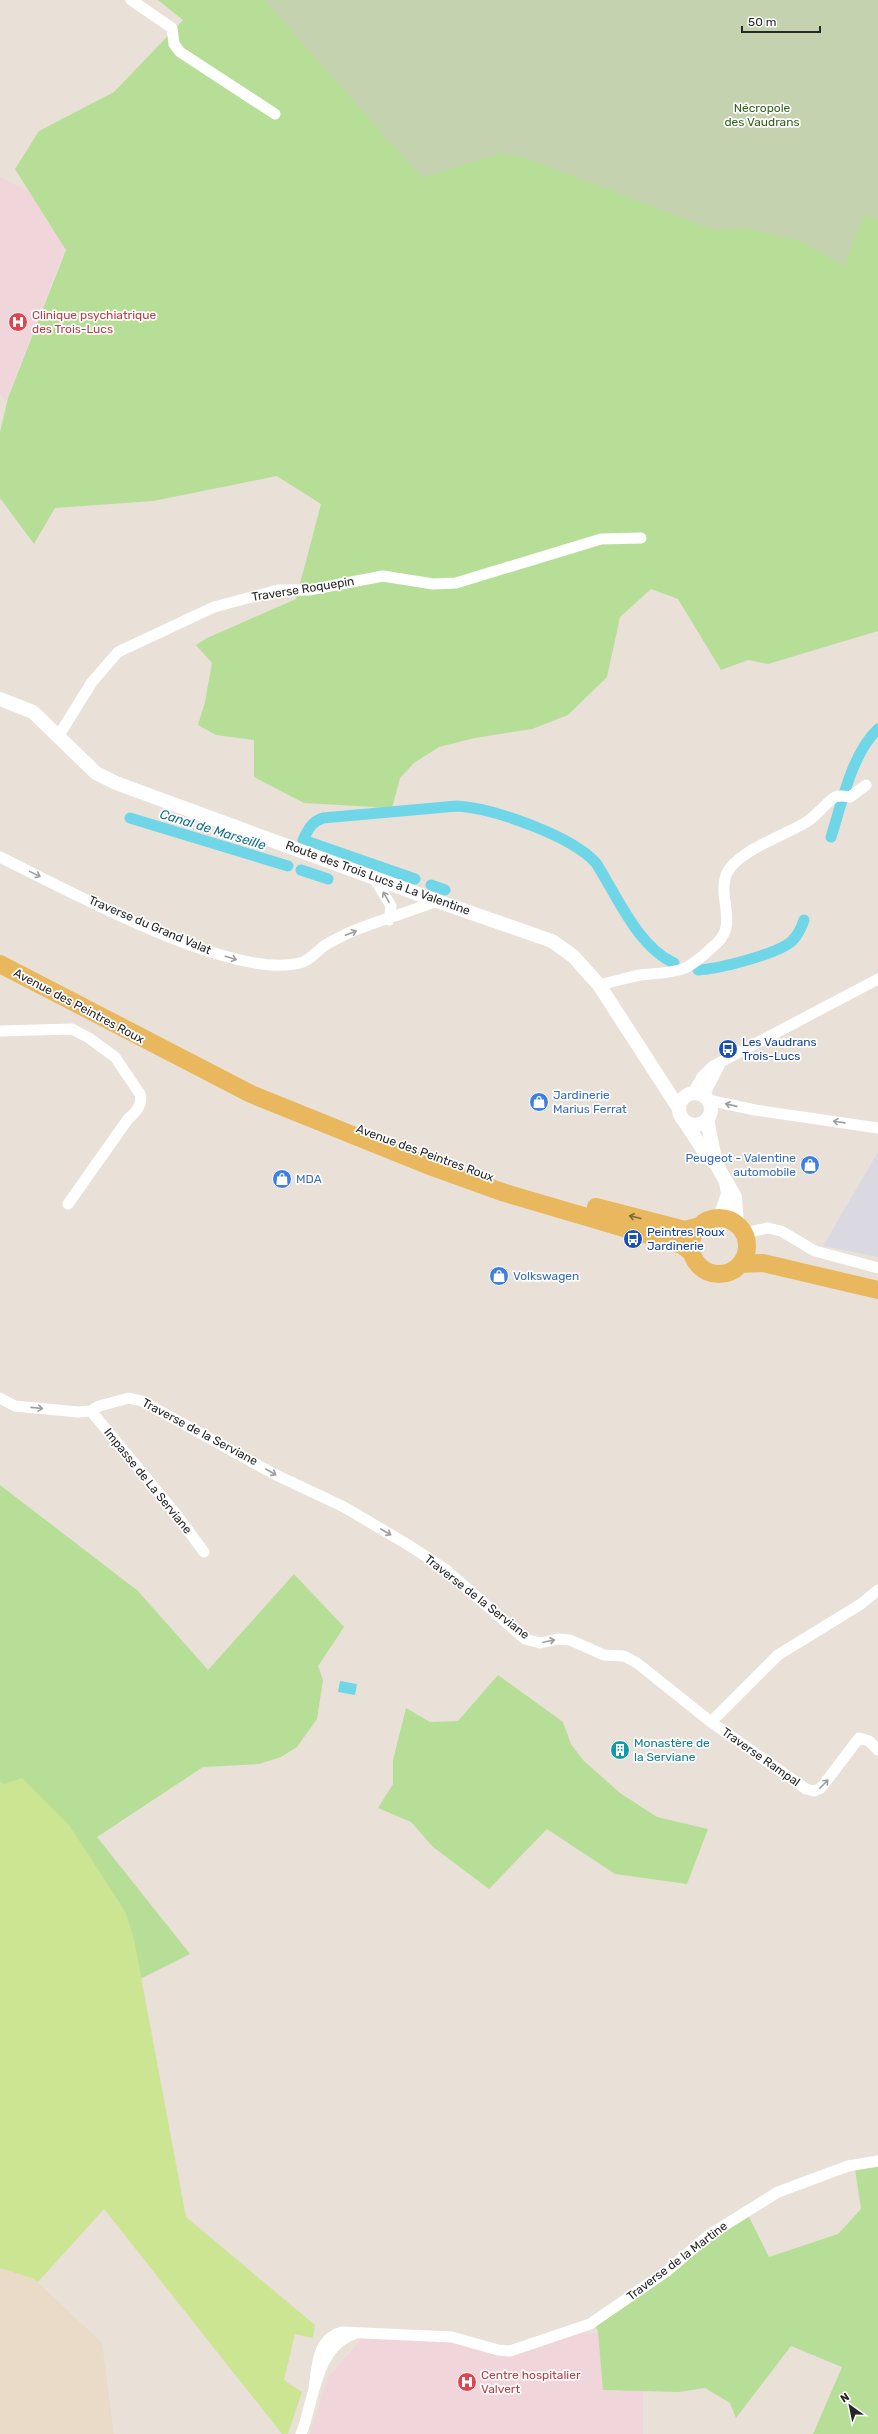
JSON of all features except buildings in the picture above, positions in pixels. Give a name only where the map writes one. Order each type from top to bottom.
[{"type":"main road","name":"Avenue des Peintres Roux","points":[[0,964],[251,1094],[427,1165],[502,1192],[682,1245],[692,1253]]},
{"type":"main road","name":"Avenue des Peintres Roux","points":[[159,1047],[328,1118],[504,1183],[685,1230],[700,1226]]},
{"type":"main road","points":[[743,1233],[746,1254],[740,1264],[728,1272],[713,1273],[700,1266],[692,1253],[692,1243],[700,1226],[709,1220],[720,1218],[743,1233],[767,1253],[878,1279]]},
{"type":"main road","points":[[740,1264],[763,1263],[878,1290]]},
{"type":"street","points":[[131,0],[172,28],[174,44],[180,52],[275,114]]},
{"type":"street","name":"Traverse Roquepin","points":[[59,735],[92,682],[118,652],[214,607],[278,590],[309,590],[382,576],[433,584],[456,583],[600,539],[641,538]]},
{"type":"street","name":"Route des Trois Lucs à La Valentine","points":[[0,699],[33,712],[59,735],[96,773],[116,783],[373,876],[436,901],[552,941],[573,956],[599,985],[678,1107]]},
{"type":"street","points":[[599,985],[641,975],[678,971],[698,959],[719,941],[727,928],[724,886],[726,875],[732,866],[752,850],[806,822],[821,812],[833,798],[845,796],[866,785]]},
{"type":"street","name":"Traverse du Grand Valat","points":[[0,857],[113,912],[194,946],[246,962],[280,967],[302,963],[326,944],[347,934],[389,920],[436,901]]},
{"type":"street","points":[[373,876],[391,906],[389,920]]},
{"type":"street","points":[[878,979],[724,1060],[698,1095],[684,1097],[678,1107],[681,1118],[707,1156],[716,1164],[735,1197],[743,1233],[768,1228],[781,1231],[815,1251],[878,1268]]},
{"type":"street","points":[[0,1031],[72,1029],[89,1038],[115,1058],[140,1094],[142,1100],[136,1111],[128,1119],[68,1204]]},
{"type":"street","name":"Route des Trois Lucs à La Valentine","points":[[655,1070],[698,1095],[755,1110],[878,1128]]},
{"type":"street","points":[[698,1095],[711,1110],[707,1119],[716,1164]]},
{"type":"street","points":[[685,1122],[696,1125],[707,1119]]},
{"type":"street","points":[[720,1218],[728,1194],[726,1181]]},
{"type":"street","name":"Traverse de la Serviane","points":[[0,1398],[15,1406],[78,1412],[91,1411],[98,1406],[121,1399],[130,1398],[142,1401],[274,1474],[344,1508],[410,1546],[445,1569],[525,1639],[540,1643],[558,1639],[570,1640],[604,1655],[624,1656],[637,1663],[711,1722]]},
{"type":"street","name":"Impasse de La Serviane","points":[[91,1411],[176,1514],[204,1552]]},
{"type":"street","points":[[711,1722],[778,1655],[861,1604],[878,1590]]},
{"type":"street","name":"Traverse Rampal","points":[[711,1722],[806,1788],[814,1791],[826,1784],[858,1738],[869,1741],[878,1750]]},
{"type":"street","name":"Traverse de la Martine","points":[[301,2434],[314,2389],[331,2351],[346,2336],[357,2333],[456,2338],[498,2350],[510,2351],[590,2324],[667,2271],[709,2235],[752,2206],[803,2182],[848,2166],[878,2161]]},
{"type":"shaded area","name":"Clinique psychiatrique des Trois-Lucs","points":[[0,177],[71,214],[65,249],[6,401],[0,394]]},
{"type":"shaded area","points":[[878,1152],[878,1257],[823,1246]]},
{"type":"shaded area","points":[[0,2268],[34,2279],[102,2343],[114,2434],[0,2434]]},
{"type":"shaded area","name":"Centre hospitalier Valvert","points":[[603,2330],[608,2391],[619,2392],[633,2385],[643,2391],[643,2434],[310,2434],[328,2378],[364,2336],[453,2340],[510,2354],[541,2347],[551,2340],[582,2332],[591,2334]]},
{"type":"green space","points":[[158,0],[513,0],[878,141],[878,631],[768,664],[748,660],[721,670],[678,599],[651,589],[620,617],[607,677],[568,715],[532,729],[475,738],[439,747],[414,763],[400,778],[392,808],[304,803],[254,777],[254,740],[216,735],[198,725],[205,702],[212,663],[196,645],[207,638],[296,599],[321,504],[277,476],[153,501],[55,508],[34,544],[0,498],[0,432],[8,398],[66,250],[15,169],[39,131],[114,92],[183,20]]},
{"type":"green space","name":"Nécropole des Vaudrans","points":[[264,0],[878,0],[878,220],[864,215],[844,266],[803,242],[745,228],[714,230],[523,157],[498,154],[422,178]]},
{"type":"green space","points":[[0,1485],[138,1591],[208,1670],[294,1574],[344,1627],[318,1666],[323,1680],[317,1719],[297,1747],[281,1757],[259,1764],[203,1767],[97,1837],[190,1954],[140,1979],[0,1912]]},
{"type":"green space","points":[[498,1675],[563,1722],[571,1744],[583,1760],[620,1793],[657,1817],[708,1829],[687,1884],[615,1874],[547,1829],[489,1889],[433,1847],[411,1822],[378,1808],[393,1784],[393,1760],[406,1708],[430,1722],[458,1721]]},
{"type":"green space","points":[[22,1778],[69,1825],[125,1911],[134,1939],[186,2217],[315,2325],[313,2338],[295,2334],[284,2380],[302,2392],[288,2434],[282,2434],[104,2209],[38,2282],[34,2279],[0,2268],[0,1782],[4,1784]]},
{"type":"green space","points":[[878,2167],[878,2434],[813,2434],[842,2367],[791,2346],[736,2418],[730,2403],[705,2388],[679,2392],[603,2390],[598,2332],[595,2325],[747,2213],[769,2257],[838,2234],[861,2209],[855,2169]]},
{"type":"water","points":[[340,1681],[357,1684],[355,1695],[338,1692]]},
{"type":"waterway","points":[[831,837],[849,779],[861,751],[878,729]]},
{"type":"waterway","points":[[415,879],[303,840],[313,824],[323,818],[457,806],[491,812],[510,818],[551,834],[585,853],[596,863],[620,905],[639,933],[661,955],[674,963]]},
{"type":"waterway","name":"Canal de Marseille","points":[[130,818],[288,866]]},
{"type":"waterway","points":[[301,870],[328,879]]},
{"type":"waterway","name":"Canal de Marseille","points":[[431,885],[445,890]]},
{"type":"waterway","points":[[698,970],[719,967],[747,960],[785,946],[796,936],[804,920]]},
{"type":"place","name":"Clinique psychiatrique des Trois-Lucs","points":[[18,322]]},
{"type":"place","name":"Les Vaudrans Trois-Lucs","points":[[728,1049]]},
{"type":"place","name":"Jardinerie Marius Ferrat","points":[[539,1102]]},
{"type":"place","name":"Peugeot - Valentine automobile","points":[[810,1165]]},
{"type":"place","name":"MDA","points":[[282,1179]]},
{"type":"place","name":"Peintres Roux Jardinerie","points":[[633,1239]]},
{"type":"place","name":"Volkswagen","points":[[499,1276]]},
{"type":"place","name":"Monastère de la Serviane","points":[[620,1750]]},
{"type":"place","name":"Centre hospitalier Valvert","points":[[467,2382]]}]
